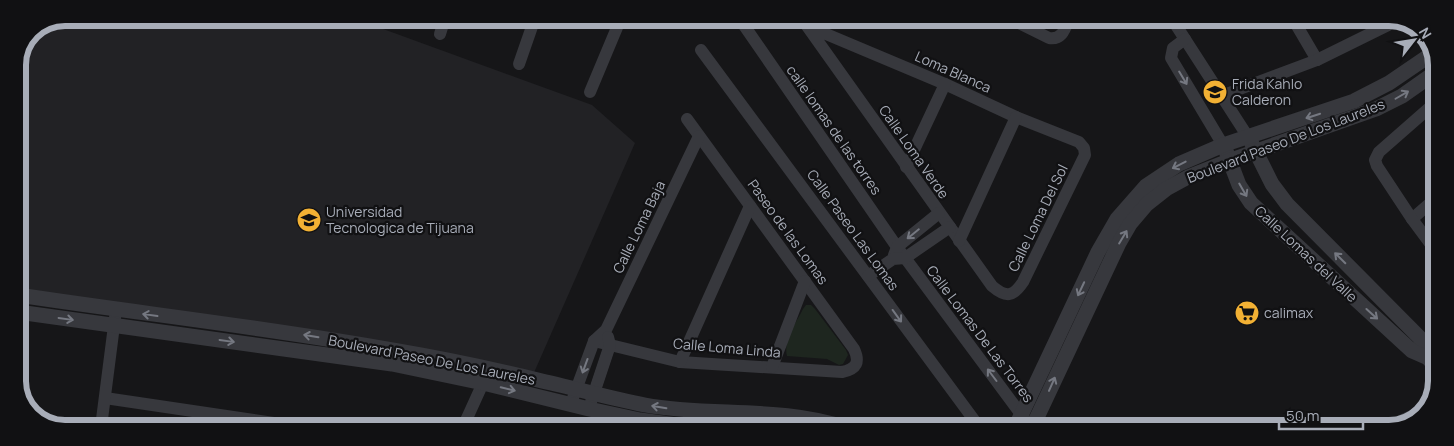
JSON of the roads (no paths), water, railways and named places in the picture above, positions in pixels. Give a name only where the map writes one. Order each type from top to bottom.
[{"type":"street","points":[[440,34],[442,26]]},
{"type":"street","points":[[519,64],[532,26]]},
{"type":"street","points":[[590,92],[618,26]]},
{"type":"street","name":"calle lomas de las torres","points":[[744,26],[898,255]]},
{"type":"street","name":"Calle Loma Verde","points":[[808,26],[992,286],[1000,293],[1009,295]]},
{"type":"street","name":"Loma Blanca","points":[[814,26],[1016,117],[1079,142],[1084,148]]},
{"type":"street","points":[[1025,26],[1055,39],[1062,35],[1066,26]]},
{"type":"street","points":[[1177,26],[1185,39]]},
{"type":"street","points":[[1297,26],[1317,60]]},
{"type":"street","points":[[1221,96],[1317,60],[1379,26]]},
{"type":"street","name":"Calle Lomas del Valle","points":[[1185,39],[1248,137],[1272,184],[1287,204],[1424,345],[1251,204],[1240,185],[1223,145],[1171,58],[1173,48],[1185,39]]},
{"type":"street","name":"Calle Paseo Las Lomas","points":[[701,50],[974,420]]},
{"type":"street","name":"Boulevard Paseo De Los Laureles","points":[[1019,420],[1098,252],[1116,219],[1146,186],[1179,164],[1223,145],[1341,107],[1389,83],[1427,57]]},
{"type":"street","name":"Boulevard Paseo De Los Laureles","points":[[1036,420],[1119,243],[1130,224],[1147,204],[1166,188],[1188,177],[1376,109],[1402,96],[1428,78]]},
{"type":"street","points":[[906,166],[945,84]]},
{"type":"street","points":[[1428,109],[1380,152],[1376,160],[1377,166],[1428,240]]},
{"type":"street","points":[[959,241],[1016,117]]},
{"type":"street","name":"Paseo de las Lomas","points":[[687,119],[854,349],[858,357],[856,364]]},
{"type":"street","name":"Calle Loma Baja","points":[[571,405],[594,341],[606,330],[699,136]]},
{"type":"street","name":"Calle Loma Del Sol","points":[[1009,295],[1017,291],[1024,282],[1085,155],[1084,148]]},
{"type":"street","points":[[1412,219],[1428,205]]},
{"type":"street","points":[[680,362],[750,206]]},
{"type":"street","points":[[898,255],[939,213]]},
{"type":"street","points":[[868,276],[898,255],[950,227]]},
{"type":"street","name":"Calle Lomas De Las Torres","points":[[898,255],[1017,420]]},
{"type":"street","points":[[772,367],[805,281]]},
{"type":"street","name":"Boulevard Paseo De Los Laureles","points":[[26,297],[116,318],[392,364],[483,383],[589,409],[650,420]]},
{"type":"street","name":"Boulevard Paseo De Los Laureles","points":[[26,312],[291,333],[397,350],[487,368],[644,405],[678,410],[802,417],[814,420]]},
{"type":"street","points":[[102,420],[116,318]]},
{"type":"street","points":[[589,409],[610,345],[606,330]]},
{"type":"street","name":"Calle Loma Linda","points":[[594,341],[680,362],[842,372],[850,371],[856,364]]},
{"type":"street","points":[[466,420],[483,383],[487,368]]},
{"type":"street","points":[[105,398],[254,420]]},
{"type":"place","name":"Frida Kahlo Calderon","points":[[1215,92]]},
{"type":"place","name":"Universidad Tecnologica de Tijuana","points":[[309,220]]},
{"type":"place","name":"calimax","points":[[1247,313]]}]
